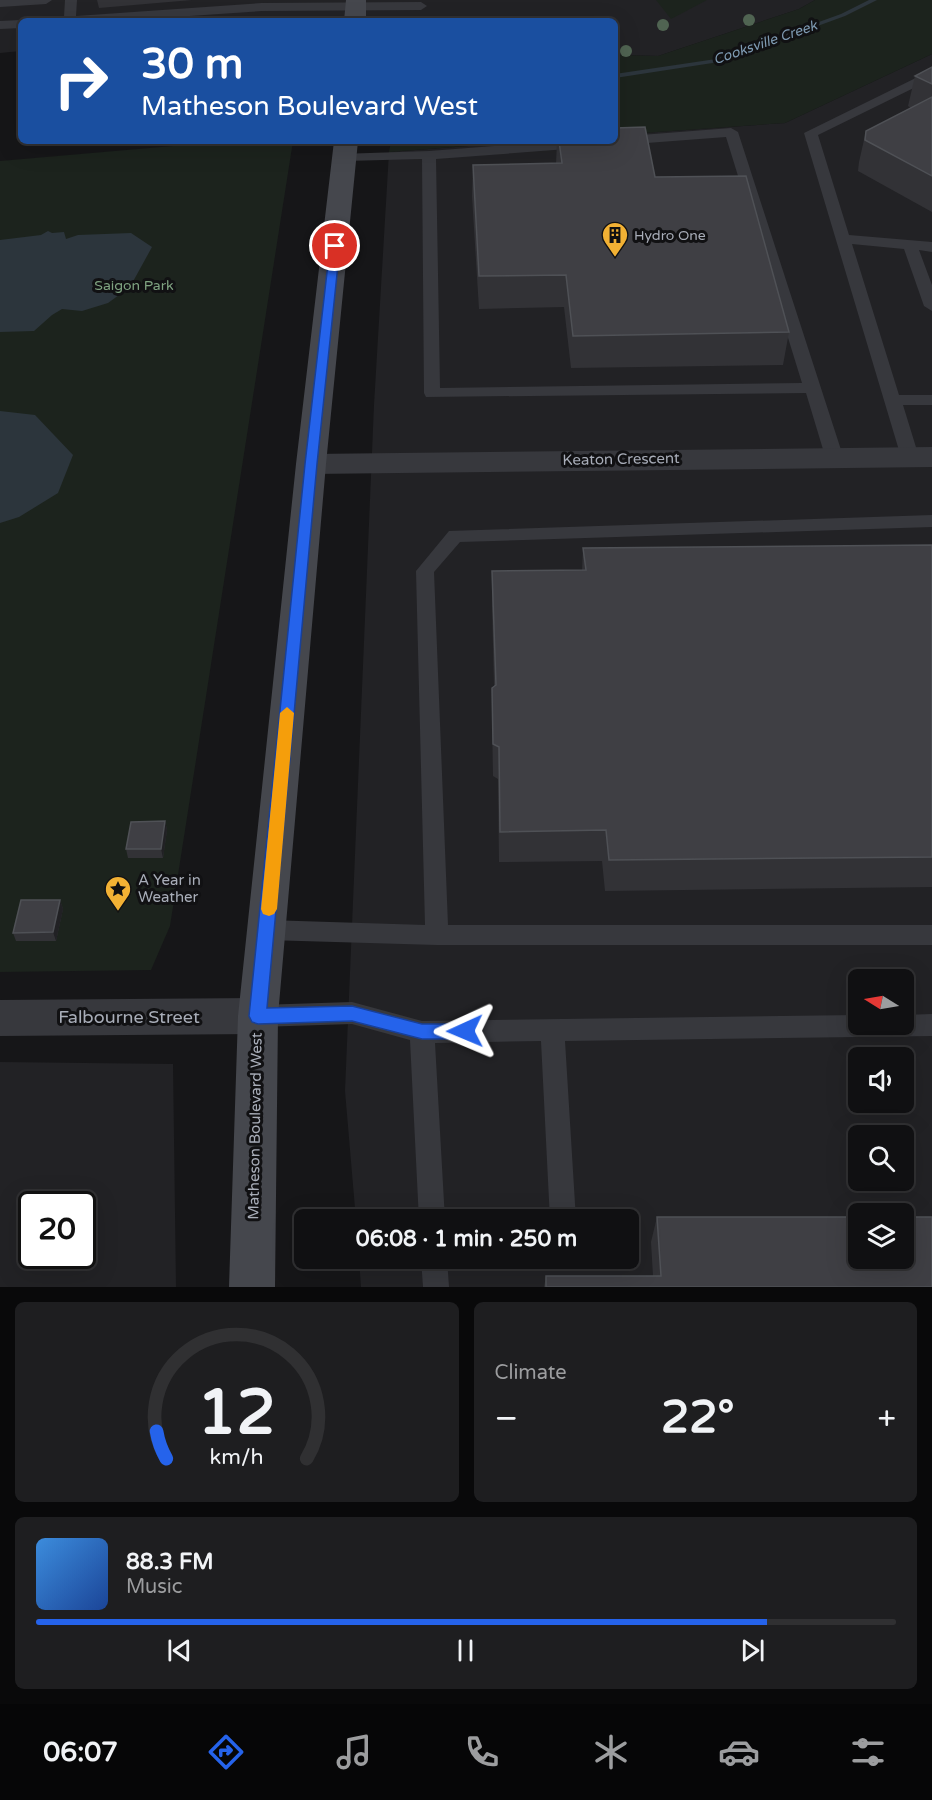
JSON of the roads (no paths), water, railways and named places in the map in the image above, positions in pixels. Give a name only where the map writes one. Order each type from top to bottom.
[{"type":"street","name":"Matheson Boulevard West","points":[[252,1287],[258,1016],[311,464],[345,149]]},
{"type":"street","name":"Keaton Crescent","points":[[311,464],[834,456],[921,457]]},
{"type":"street","name":"Falbourne Street","points":[[0,1018],[258,1016]]},
{"type":"lane","points":[[0,3],[46,0]]},
{"type":"lane","points":[[70,18],[71,0]]},
{"type":"lane","points":[[104,18],[261,4],[355,9],[421,3],[422,18]]},
{"type":"lane","points":[[0,25],[18,24]]},
{"type":"lane","points":[[921,457],[893,400],[811,133],[932,74]]},
{"type":"lane","points":[[618,141],[731,132],[834,456]]},
{"type":"lane","points":[[345,149],[429,155],[575,144]]},
{"type":"lane","points":[[429,155],[432,393],[812,388]]},
{"type":"lane","points":[[843,239],[932,247]]},
{"type":"lane","points":[[910,244],[932,306]]},
{"type":"lane","points":[[893,400],[932,400]]},
{"type":"lane","points":[[437,935],[425,571],[455,537],[932,521]]},
{"type":"lane","points":[[267,930],[437,935],[932,935]]},
{"type":"lane","points":[[258,1016],[352,1013],[422,1032],[932,1025]]},
{"type":"lane","points":[[552,1030],[562,1209]]},
{"type":"lane","points":[[422,1032],[431,1209]]},
{"type":"lane","points":[[434,1269],[435,1287]]},
{"type":"waterway","name":"Cooksville Creek","points":[[618,76],[717,61],[843,15],[874,0]]},
{"type":"place","name":"Hydro One","points":[[615,258]]},
{"type":"place","name":"A Year in Weather","points":[[118,912]]},
{"type":"park label","name":"Saigon Park","points":[[134,285]]}]
